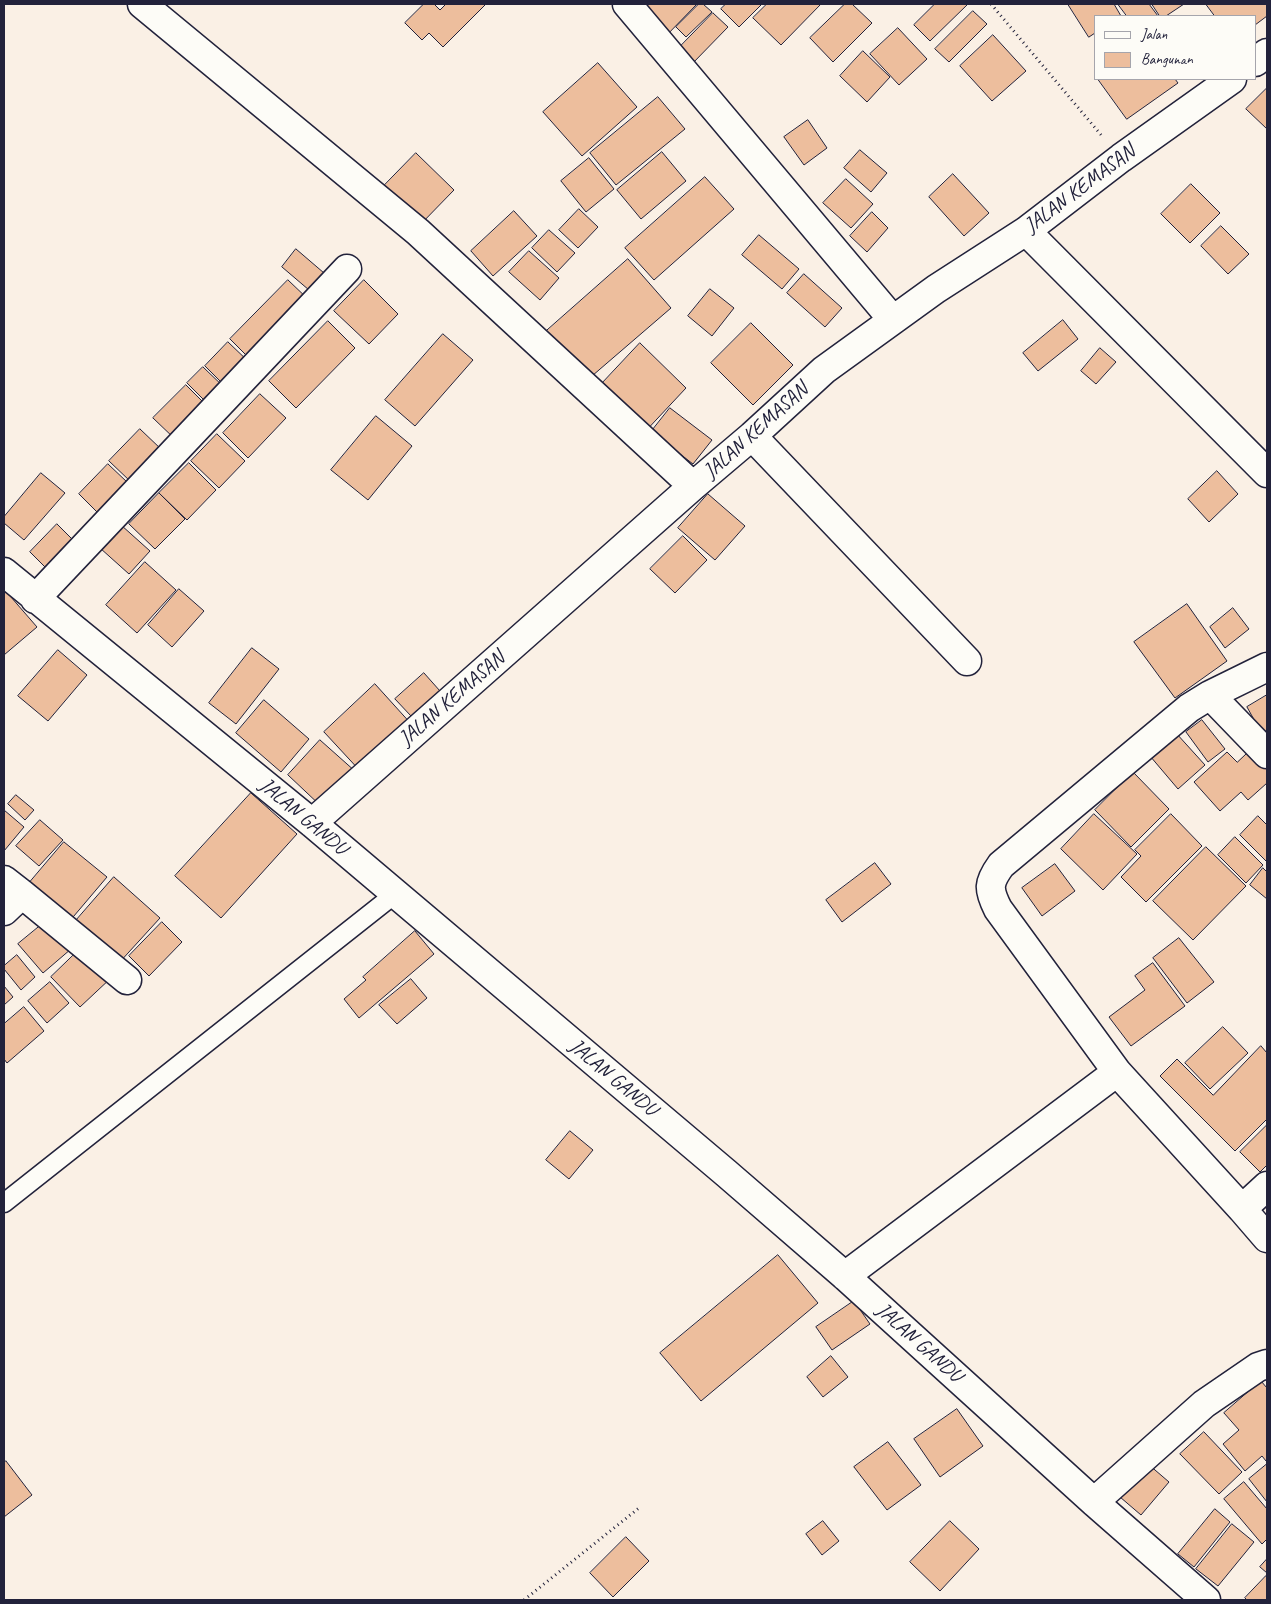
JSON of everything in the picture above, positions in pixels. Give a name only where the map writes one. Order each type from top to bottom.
[{"type":"street","points":[[142,4],[418,232],[693,486]]},
{"type":"street","points":[[627,4],[893,320]]},
{"type":"street","points":[[1256,61],[1267,53]]},
{"type":"street","name":"JALAN KEMASAN","points":[[312,823],[752,436],[824,370],[936,289],[1026,230],[1121,158],[1231,80]]},
{"type":"street","points":[[1026,230],[1267,473]]},
{"type":"street","points":[[35,599],[347,269]]},
{"type":"street","points":[[752,436],[967,661]]},
{"type":"street","name":"JALAN GANDU","points":[[4,572],[312,823],[845,1276],[1094,1502],[1206,1600]]},
{"type":"street","points":[[1267,667],[1210,695],[1189,708],[1001,865],[995,873],[990,893],[998,909],[1116,1072],[1267,1238]]},
{"type":"street","points":[[1210,695],[1267,754]]},
{"type":"street","points":[[10,895],[127,980]]},
{"type":"street","points":[[845,1276],[1116,1072]]},
{"type":"street","points":[[1242,1209],[1267,1186]]},
{"type":"street","points":[[1094,1502],[1204,1404],[1258,1367],[1267,1364]]},
{"type":"lane","points":[[4,1203],[395,894]]},
{"type":"path","points":[[991,4],[1121,158]]},
{"type":"path","points":[[524,1600],[639,1508]]},
{"type":"building","points":[[424,4],[434,4],[440,10],[446,4],[486,4],[443,47],[429,33],[422,40],[405,23]]},
{"type":"building","points":[[647,4],[697,4],[663,39],[637,14]]},
{"type":"building","points":[[699,4],[703,4],[712,12],[686,37],[676,27]]},
{"type":"building","points":[[726,4],[762,4],[739,27],[721,9]]},
{"type":"building","points":[[767,4],[821,4],[781,45],[753,18]]},
{"type":"building","points":[[845,4],[852,4],[872,23],[833,62],[810,38]]},
{"type":"building","points":[[935,4],[968,4],[930,41],[914,25]]},
{"type":"building","points":[[1068,4],[1114,4],[1120,15],[1094,15],[1094,34],[1089,37]]},
{"type":"building","points":[[1118,4],[1149,4],[1157,15],[1126,15]]},
{"type":"building","points":[[1152,4],[1184,4],[1168,15],[1159,15]]},
{"type":"building","points":[[1206,4],[1267,4],[1267,16],[1256,24],[1256,15],[1214,15]]},
{"type":"building","points":[[973,11],[987,24],[949,62],[935,49]]},
{"type":"building","points":[[713,13],[728,27],[691,65],[677,50]]},
{"type":"building","points":[[898,28],[927,59],[899,85],[870,54]]},
{"type":"building","points":[[993,35],[1026,71],[992,101],[960,66]]},
{"type":"building","points":[[863,51],[890,77],[867,102],[840,76]]},
{"type":"building","points":[[598,63],[637,107],[582,156],[543,112]]},
{"type":"building","points":[[1099,80],[1176,80],[1178,83],[1127,119]]},
{"type":"building","points":[[1267,88],[1267,129],[1246,109]]},
{"type":"building","points":[[658,97],[685,129],[616,185],[590,153]]},
{"type":"building","points":[[808,120],[827,148],[804,165],[784,137]]},
{"type":"building","points":[[860,150],[887,173],[871,192],[844,168]]},
{"type":"building","points":[[662,152],[686,181],[641,219],[617,190]]},
{"type":"building","points":[[416,153],[454,190],[417,228],[379,191]]},
{"type":"building","points":[[589,158],[614,189],[586,212],[561,181]]},
{"type":"building","points":[[953,174],[989,213],[964,236],[929,197]]},
{"type":"building","points":[[705,177],[734,209],[654,280],[625,248]]},
{"type":"building","points":[[846,179],[873,204],[851,228],[823,203]]},
{"type":"building","points":[[1191,184],[1220,213],[1190,243],[1161,214]]},
{"type":"building","points":[[579,209],[598,227],[578,248],[559,230]]},
{"type":"building","points":[[514,211],[537,236],[493,276],[471,251]]},
{"type":"building","points":[[872,212],[888,228],[867,252],[850,236]]},
{"type":"building","points":[[1221,226],[1249,254],[1228,274],[1201,246]]},
{"type":"building","points":[[549,230],[575,253],[557,272],[532,248]]},
{"type":"building","points":[[759,235],[799,269],[782,289],[742,255]]},
{"type":"building","points":[[296,249],[324,273],[309,290],[282,267]]},
{"type":"building","points":[[529,251],[559,278],[540,300],[509,272]]},
{"type":"building","points":[[628,259],[671,308],[585,382],[543,334]]},
{"type":"building","points":[[804,274],[842,308],[825,327],[787,293]]},
{"type":"building","points":[[288,280],[310,301],[252,361],[230,339]]},
{"type":"building","points":[[364,280],[398,314],[369,344],[334,311]]},
{"type":"building","points":[[710,289],[734,308],[712,336],[688,316]]},
{"type":"building","points":[[1063,320],[1078,339],[1038,371],[1023,353]]},
{"type":"building","points":[[328,321],[355,348],[296,408],[269,381]]},
{"type":"building","points":[[751,323],[793,365],[753,405],[711,363]]},
{"type":"building","points":[[443,334],[473,360],[415,426],[385,400]]},
{"type":"building","points":[[228,342],[250,363],[226,387],[205,366]]},
{"type":"building","points":[[640,343],[686,388],[642,435],[595,391]]},
{"type":"building","points":[[1100,348],[1116,362],[1096,384],[1081,371]]},
{"type":"building","points":[[203,367],[226,389],[210,406],[187,383]]},
{"type":"building","points":[[186,385],[208,407],[176,440],[153,418]]},
{"type":"building","points":[[260,394],[286,418],[248,458],[223,433]]},
{"type":"building","points":[[670,408],[712,440],[693,464],[651,432]]},
{"type":"building","points":[[376,416],[412,446],[368,500],[331,470]]},
{"type":"building","points":[[140,429],[162,450],[131,482],[109,461]]},
{"type":"building","points":[[217,434],[245,461],[219,488],[191,461]]},
{"type":"building","points":[[189,463],[216,490],[187,520],[159,493]]},
{"type":"building","points":[[108,464],[127,482],[98,513],[79,494]]},
{"type":"building","points":[[1217,471],[1238,494],[1209,522],[1188,499]]},
{"type":"building","points":[[41,473],[65,493],[24,540],[4,523],[4,517]]},
{"type":"building","points":[[159,493],[185,519],[155,549],[129,524]]},
{"type":"building","points":[[708,494],[745,526],[715,560],[678,528]]},
{"type":"building","points":[[57,524],[77,544],[50,572],[30,552]]},
{"type":"building","points":[[121,525],[150,551],[129,574],[100,548]]},
{"type":"building","points":[[683,536],[707,560],[675,593],[650,569]]},
{"type":"building","points":[[145,562],[176,590],[137,633],[106,605]]},
{"type":"building","points":[[4,589],[37,627],[4,655]]},
{"type":"building","points":[[179,589],[204,611],[172,647],[148,625]]},
{"type":"building","points":[[1187,604],[1227,661],[1175,698],[1134,642]]},
{"type":"building","points":[[1233,608],[1249,629],[1225,648],[1210,627]]},
{"type":"building","points":[[252,648],[279,669],[236,724],[209,703]]},
{"type":"building","points":[[58,650],[87,675],[48,721],[18,696]]},
{"type":"building","points":[[424,673],[440,691],[411,716],[395,699]]},
{"type":"building","points":[[375,684],[413,726],[362,773],[324,732]]},
{"type":"building","points":[[1267,695],[1267,743],[1247,707]]},
{"type":"building","points":[[264,700],[309,739],[281,772],[236,733]]},
{"type":"building","points":[[1202,720],[1225,749],[1208,762],[1186,732]]},
{"type":"building","points":[[1176,733],[1205,765],[1178,789],[1150,756]]},
{"type":"building","points":[[320,740],[356,772],[323,808],[288,775]]},
{"type":"building","points":[[1255,746],[1267,759],[1267,783],[1248,800],[1241,792],[1220,811],[1194,782],[1227,752],[1237,762]]},
{"type":"building","points":[[1133,772],[1169,809],[1131,847],[1095,810]]},
{"type":"building","points":[[251,793],[297,834],[221,918],[175,876]]},
{"type":"building","points":[[16,795],[34,810],[25,820],[8,804]]},
{"type":"building","points":[[4,810],[24,827],[4,851]]},
{"type":"building","points":[[1094,814],[1137,854],[1103,890],[1061,849]]},
{"type":"building","points":[[1171,814],[1202,846],[1146,902],[1121,877],[1141,856],[1135,850]]},
{"type":"building","points":[[1258,816],[1267,825],[1266,861],[1240,835]]},
{"type":"building","points":[[40,820],[63,840],[39,866],[16,846]]},
{"type":"building","points":[[1235,837],[1263,865],[1246,883],[1218,855]]},
{"type":"building","points":[[64,842],[107,877],[68,923],[25,888]]},
{"type":"building","points":[[1206,847],[1246,886],[1193,940],[1153,901]]},
{"type":"building","points":[[875,863],[891,884],[842,922],[826,900]]},
{"type":"building","points":[[1055,864],[1075,891],[1042,916],[1022,888]]},
{"type":"building","points":[[1263,868],[1267,872],[1267,899],[1250,885]]},
{"type":"building","points":[[114,877],[160,918],[118,964],[73,924]]},
{"type":"building","points":[[46,921],[71,949],[43,973],[18,944]]},
{"type":"building","points":[[162,922],[182,942],[149,976],[129,956]]},
{"type":"building","points":[[415,931],[434,954],[359,1018],[344,999],[366,980],[363,977]]},
{"type":"building","points":[[1179,938],[1214,982],[1187,1003],[1153,958]]},
{"type":"building","points":[[82,947],[112,977],[80,1007],[51,977]]},
{"type":"building","points":[[17,955],[35,977],[21,990],[4,969],[4,966]]},
{"type":"building","points":[[1153,963],[1185,1006],[1131,1046],[1109,1017],[1145,990],[1135,976]]},
{"type":"building","points":[[411,979],[427,998],[397,1024],[379,1005]]},
{"type":"building","points":[[50,982],[69,1003],[47,1023],[28,1001]]},
{"type":"building","points":[[4,986],[13,997],[4,1005]]},
{"type":"building","points":[[24,1007],[44,1031],[7,1063],[4,1059],[4,1024]]},
{"type":"building","points":[[1223,1027],[1248,1053],[1210,1089],[1185,1063]]},
{"type":"building","points":[[1261,1046],[1267,1053],[1267,1119],[1235,1151],[1160,1076],[1177,1059],[1213,1095]]},
{"type":"building","points":[[1267,1125],[1267,1165],[1260,1172],[1240,1152]]},
{"type":"building","points":[[570,1131],[593,1150],[569,1179],[546,1160]]},
{"type":"building","points":[[778,1255],[818,1303],[701,1401],[660,1353]]},
{"type":"building","points":[[854,1301],[870,1324],[832,1350],[816,1327]]},
{"type":"building","points":[[831,1356],[848,1377],[823,1397],[807,1377]]},
{"type":"building","points":[[1261,1381],[1267,1388],[1267,1460],[1262,1456],[1245,1471],[1223,1444],[1239,1430],[1224,1413]]},
{"type":"building","points":[[957,1409],[983,1446],[940,1477],[914,1439]]},
{"type":"building","points":[[1204,1432],[1242,1472],[1219,1494],[1180,1454]]},
{"type":"building","points":[[888,1442],[921,1485],[887,1510],[854,1467]]},
{"type":"building","points":[[6,1461],[32,1495],[4,1517],[4,1463]]},
{"type":"building","points":[[1148,1464],[1169,1482],[1141,1515],[1120,1497]]},
{"type":"building","points":[[1267,1464],[1267,1502],[1249,1479]]},
{"type":"building","points":[[1244,1482],[1267,1509],[1267,1539],[1262,1544],[1224,1499]]},
{"type":"building","points":[[1215,1509],[1230,1522],[1194,1567],[1178,1554]]},
{"type":"building","points":[[823,1521],[839,1541],[822,1555],[806,1534]]},
{"type":"building","points":[[950,1521],[979,1549],[940,1591],[910,1562]]},
{"type":"building","points":[[1232,1524],[1254,1542],[1218,1586],[1196,1569]]},
{"type":"building","points":[[626,1537],[649,1561],[613,1597],[590,1573]]},
{"type":"building","points":[[1267,1559],[1267,1573],[1260,1567]]},
{"type":"building","points":[[1266,1576],[1267,1600],[1247,1600],[1245,1598]]}]
